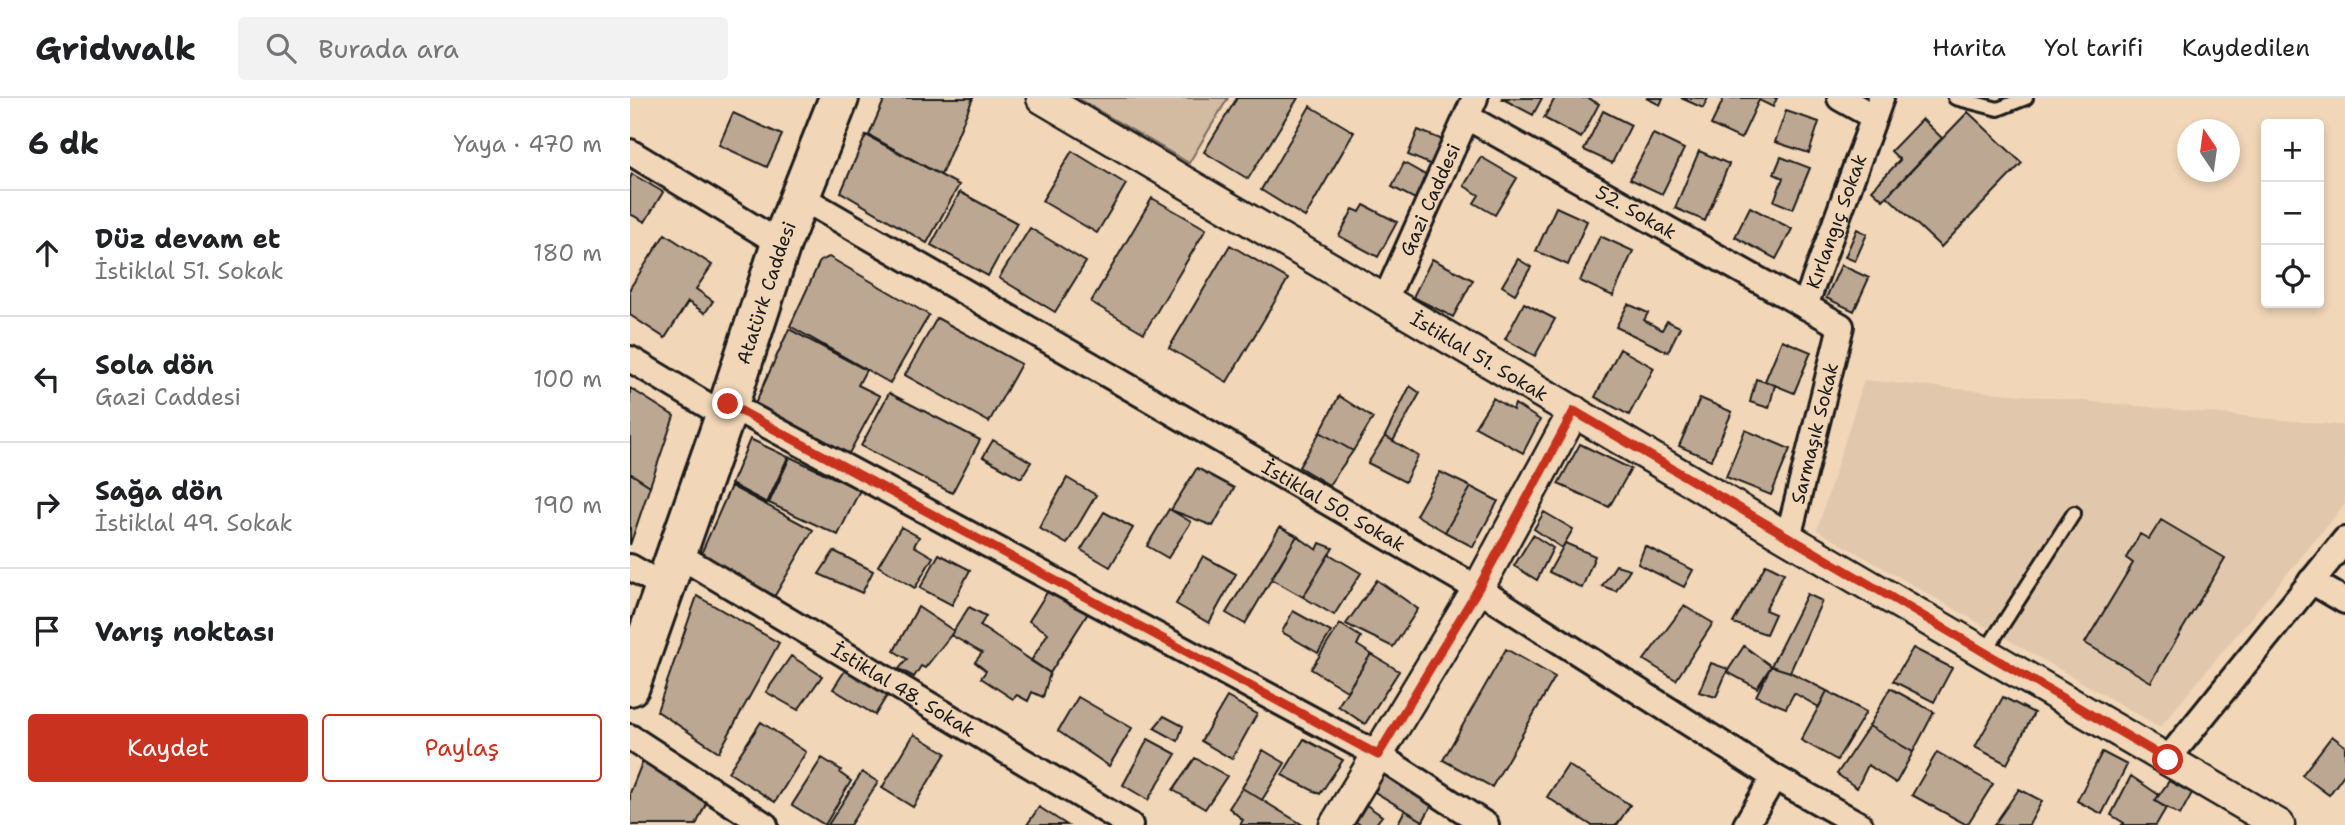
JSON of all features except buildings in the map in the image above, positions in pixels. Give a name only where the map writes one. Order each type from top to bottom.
[{"type":"main road","name":"Atatürk Caddesi","points":[[630,686],[727,410],[781,244],[839,98]]},
{"type":"street","name":"İstiklal 51. Sokak","points":[[1042,98],[2279,825]]},
{"type":"street","points":[[1840,98],[1878,107]]},
{"type":"street","name":"Kırlangıç Sokak","points":[[1841,326],[1805,306],[1878,107]]},
{"type":"street","name":"Gazi Caddesi","points":[[1385,300],[1471,108]]},
{"type":"street","name":"52. Sokak","points":[[1471,108],[1805,306]]},
{"type":"street","points":[[630,152],[781,244]]},
{"type":"street","name":"İstiklal 50. Sokak","points":[[799,196],[1478,589],[1774,777],[1860,825]]},
{"type":"street","name":"Sarmaşık Sokak","points":[[1788,538],[1841,326]]},
{"type":"street","points":[[630,359],[1378,755],[1486,825]]},
{"type":"street","points":[[1335,825],[1478,589],[1574,411]]},
{"type":"street","points":[[2168,760],[2345,540]]},
{"type":"street","name":"İstiklal 48. Sokak","points":[[630,567],[671,571],[1130,825]]},
{"type":"street","points":[[2311,581],[2345,601]]},
{"type":"street","points":[[630,737],[765,825]]},
{"type":"street","points":[[1746,825],[1774,777]]},
{"type":"lane","points":[[1955,98],[1998,109],[2026,98]]},
{"type":"lane","points":[[1985,653],[2074,513]]},
{"type":"shaded area","points":[[1077,98],[1228,98],[1189,163]]},
{"type":"shaded area","points":[[1864,380],[2345,426],[2345,504],[2160,727],[1817,530]]},
{"type":"route","points":[[728,404],[1378,755],[1478,589],[1574,411],[2168,760]]}]
